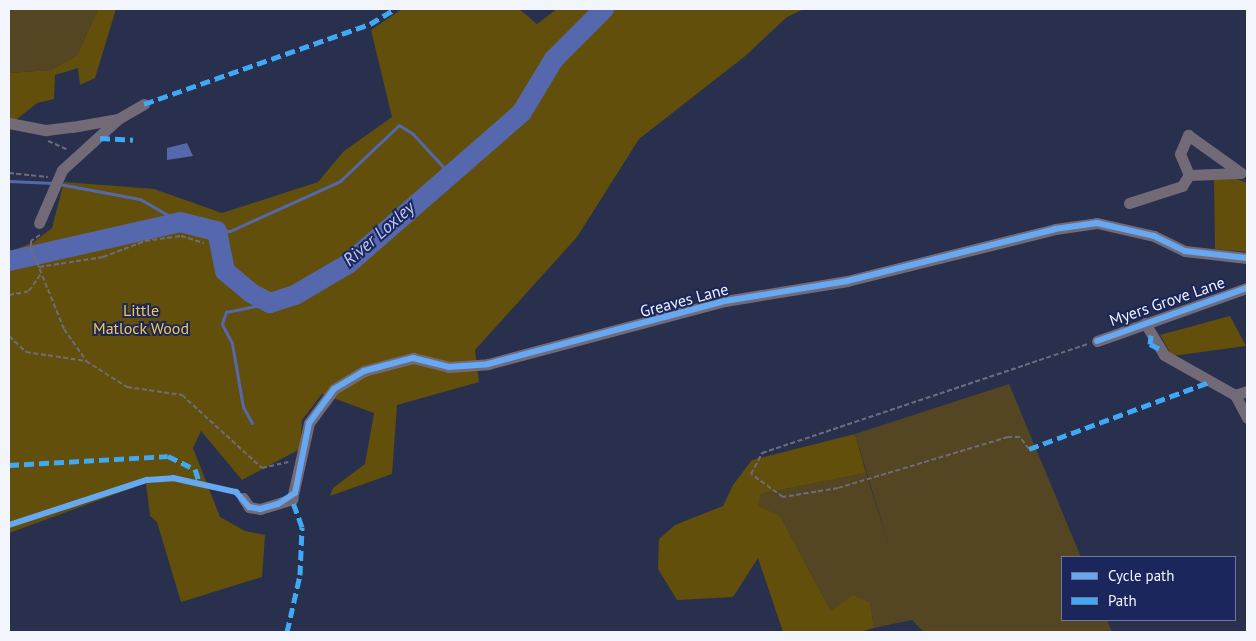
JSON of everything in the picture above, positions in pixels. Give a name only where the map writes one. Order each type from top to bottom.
[{"type":"street","points":[[39,223],[56,182],[80,153],[118,118],[144,104]]},
{"type":"street","points":[[9,124],[46,130],[118,118]]},
{"type":"street","points":[[1189,175],[1180,154],[1188,135],[1244,175]]},
{"type":"street","points":[[1189,175],[1244,175]]},
{"type":"street","points":[[1129,203],[1159,197],[1182,186],[1189,175]]},
{"type":"street","name":"Greaves Lane","points":[[243,498],[249,507],[260,510],[292,498],[309,423],[334,389],[364,371],[413,358],[449,367],[488,364],[725,301],[847,281],[1055,229],[1097,223],[1154,236],[1184,251],[1247,258]]},
{"type":"street","name":"Myers Grove Lane","points":[[1096,341],[1247,288]]},
{"type":"street","points":[[1145,323],[1164,355],[1235,394],[1247,418]]},
{"type":"street","points":[[1235,394],[1247,391]]},
{"type":"path","points":[[46,130],[49,144],[80,153]]},
{"type":"path","points":[[9,174],[56,182]]},
{"type":"path","points":[[38,266],[103,256],[145,241],[181,236],[204,243]]},
{"type":"path","points":[[31,248],[64,329],[86,361],[127,387],[182,394],[262,468],[302,457]]},
{"type":"path","points":[[9,295],[29,291],[41,274]]},
{"type":"path","points":[[9,336],[26,352],[86,361]]},
{"type":"path","points":[[1186,632],[1203,632]]},
{"type":"shaded area","points":[[9,9],[98,9],[77,55],[51,70],[9,73]]},
{"type":"shaded area","points":[[1009,384],[1081,556],[1061,556],[1061,621],[1107,621],[1112,632],[924,632],[912,620],[874,628],[870,603],[831,611],[780,516],[757,507],[759,494],[866,473],[890,549],[855,434]]},
{"type":"green space","points":[[98,9],[116,9],[95,78],[80,85],[78,68],[55,75],[54,99],[37,103],[17,119],[9,119],[9,73],[51,70],[77,55]]},
{"type":"green space","name":"Little Matlock Wood","points":[[402,9],[519,9],[537,24],[557,9],[804,9],[787,17],[744,57],[639,139],[577,237],[475,350],[479,382],[397,405],[392,474],[330,496],[333,488],[365,464],[374,413],[322,394],[302,420],[300,449],[242,480],[201,431],[193,448],[220,517],[245,531],[265,535],[262,577],[181,602],[157,522],[150,516],[146,483],[9,533],[9,252],[34,242],[52,228],[64,182],[154,189],[222,213],[318,182],[344,151],[392,117],[371,30]]},
{"type":"green space","points":[[1237,179],[1247,183],[1247,252],[1215,249],[1214,180]]},
{"type":"green space","points":[[1230,316],[1246,346],[1172,356],[1160,335]]},
{"type":"green space","points":[[855,434],[866,473],[760,494],[758,506],[780,516],[831,611],[853,595],[870,603],[874,628],[860,632],[783,632],[758,558],[733,597],[677,600],[658,569],[659,539],[675,525],[723,506],[733,485],[752,460]]},
{"type":"water","points":[[187,143],[193,156],[167,160],[167,148]]},
{"type":"waterway","name":"River Loxley","points":[[9,261],[180,222],[217,231],[225,271],[251,293],[270,303],[295,295],[348,264],[522,112],[554,59],[604,9]]},
{"type":"waterway","points":[[217,231],[230,231],[340,181],[399,125],[412,133],[448,172]]},
{"type":"waterway","points":[[9,181],[53,183]]},
{"type":"waterway","points":[[59,184],[140,199],[180,222]]},
{"type":"waterway","points":[[252,423],[243,407],[232,343],[222,324],[226,312],[270,303]]},
{"type":"marked path","points":[[144,104],[370,24],[395,9]]},
{"type":"marked path","points":[[100,138],[133,140]]},
{"type":"marked path","points":[[1151,335],[1150,344],[1160,349]]},
{"type":"marked path","points":[[1029,449],[1209,382]]},
{"type":"marked path","points":[[9,465],[168,456],[195,469],[199,481]]},
{"type":"marked path","points":[[287,632],[300,575],[302,527],[292,499]]},
{"type":"cycle path","points":[[9,525],[147,480],[173,478],[236,492],[249,507],[260,509],[278,504],[295,493],[309,423],[334,389],[364,371],[413,358],[449,367],[488,364],[725,301],[847,281],[1055,229],[1097,223],[1154,236],[1185,251],[1247,258]]},
{"type":"cycle path","points":[[1097,341],[1247,288]]}]
